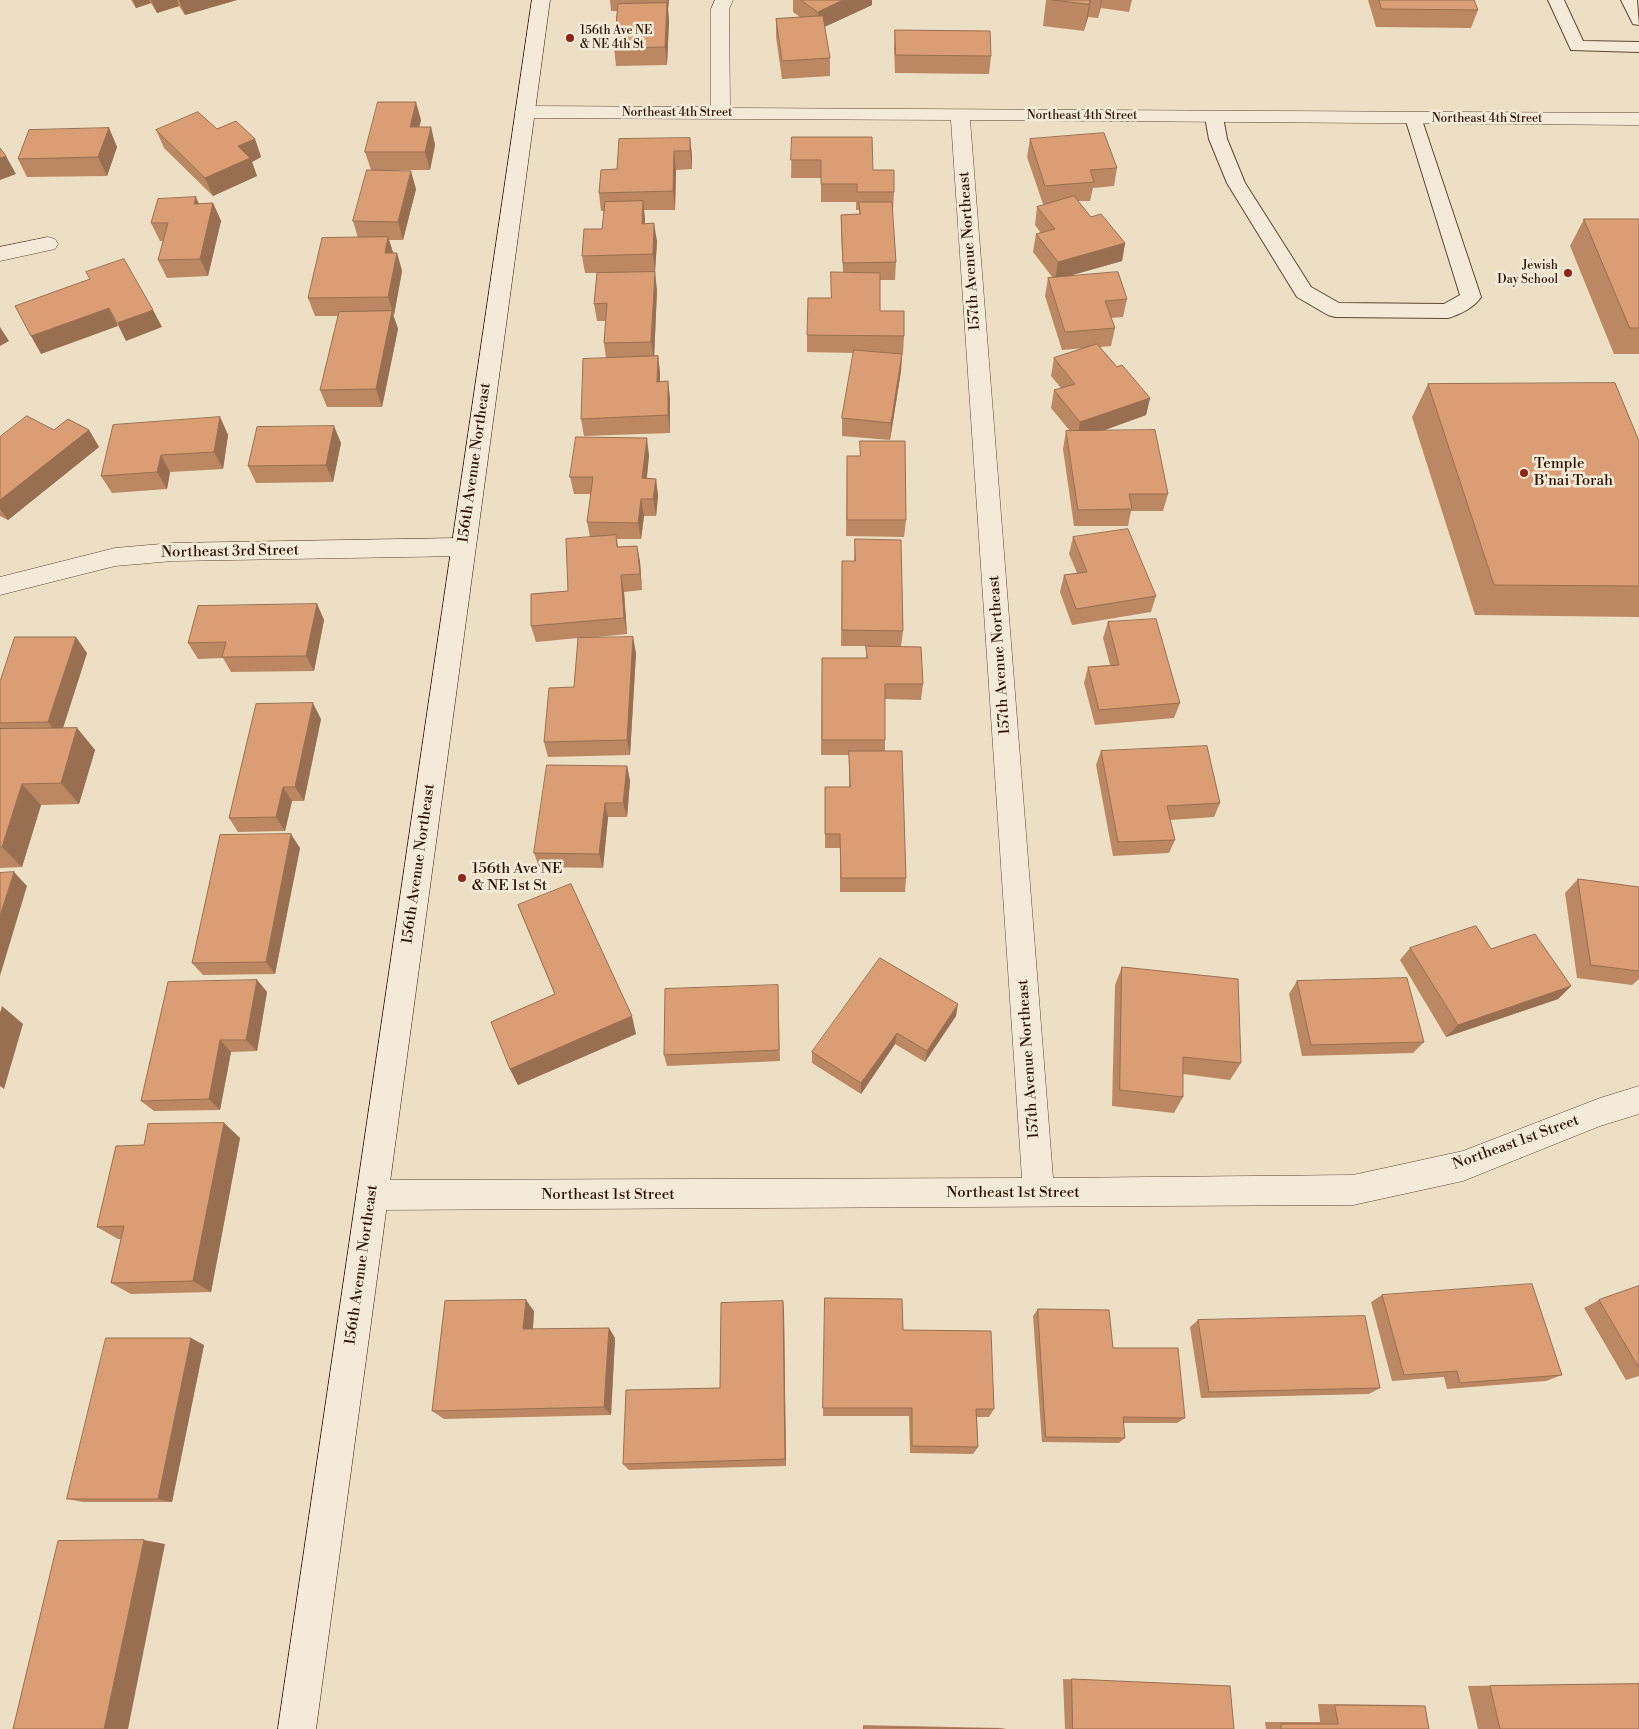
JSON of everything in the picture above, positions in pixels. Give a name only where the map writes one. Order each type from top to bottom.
[{"type":"street","name":"156th Avenue Northeast","points":[[297,1729],[541,0]]},
{"type":"street","points":[[721,114],[720,9],[724,0]]},
{"type":"street","name":"Northeast 4th Street","points":[[524,112],[1639,119]]},
{"type":"street","name":"157th Avenue Northeast","points":[[960,116],[1039,1194]]},
{"type":"street","points":[[0,254],[48,244]]},
{"type":"street","name":"Northeast 3rd Street","points":[[0,586],[115,557],[173,552],[463,547]]},
{"type":"street","name":"Northeast 1st Street","points":[[372,1195],[1039,1194],[1353,1190],[1463,1166],[1600,1112],[1639,1100]]},
{"type":"lane","points":[[1556,0],[1577,46],[1639,47]]},
{"type":"lane","points":[[1629,0],[1639,20]]},
{"type":"lane","points":[[1214,117],[1218,139],[1236,183],[1304,292],[1335,310],[1448,311],[1471,297],[1414,118]]},
{"type":"building","points":[[801,0],[843,0],[818,12]]},
{"type":"building","points":[[1053,0],[1090,0],[1089,4]]},
{"type":"building","points":[[1379,0],[1474,0],[1478,10],[1382,9]]},
{"type":"building","points":[[667,3],[665,47],[614,48],[618,4]]},
{"type":"building","points":[[823,16],[830,58],[782,61],[776,19]]},
{"type":"building","points":[[895,30],[990,31],[991,56],[896,55]]},
{"type":"building","points":[[378,102],[416,102],[410,127],[431,127],[425,152],[365,152]]},
{"type":"building","points":[[198,112],[217,129],[236,121],[255,139],[238,146],[250,158],[205,178],[156,130]]},
{"type":"building","points":[[109,128],[98,157],[18,159],[29,130]]},
{"type":"building","points":[[1104,133],[1117,168],[1090,170],[1094,182],[1045,186],[1030,139]]},
{"type":"building","points":[[792,137],[872,137],[873,170],[894,170],[894,192],[857,192],[857,184],[821,184],[821,160],[791,160]]},
{"type":"building","points":[[690,138],[690,151],[674,151],[673,191],[599,193],[601,170],[617,169],[619,139]]},
{"type":"building","points":[[0,148],[6,156],[0,158]]},
{"type":"building","points":[[367,170],[411,171],[398,222],[353,221]]},
{"type":"building","points":[[1074,196],[1091,217],[1101,214],[1125,243],[1058,262],[1036,234],[1055,229],[1037,207]]},
{"type":"building","points":[[196,197],[194,204],[213,203],[200,259],[158,260],[168,223],[151,223],[158,199]]},
{"type":"building","points":[[643,201],[642,224],[654,223],[653,254],[582,256],[584,229],[602,229],[605,202]]},
{"type":"building","points":[[859,202],[892,202],[896,262],[843,263],[841,215],[860,214]]},
{"type":"building","points":[[1584,219],[1639,219],[1639,328],[1630,328]]},
{"type":"building","points":[[388,237],[385,253],[397,253],[388,297],[308,298],[322,238]]},
{"type":"building","points":[[124,259],[153,310],[117,323],[109,308],[31,336],[15,306],[90,279],[86,272]]},
{"type":"building","points":[[655,272],[651,342],[604,343],[607,303],[594,304],[597,273]]},
{"type":"building","points":[[831,272],[880,273],[880,311],[904,311],[904,336],[807,335],[808,298],[831,298]]},
{"type":"building","points":[[1118,272],[1127,299],[1105,301],[1115,328],[1065,332],[1048,278]]},
{"type":"building","points":[[392,311],[376,389],[320,390],[339,312]]},
{"type":"building","points":[[1097,344],[1117,367],[1122,365],[1150,398],[1080,422],[1054,390],[1075,384],[1054,358]]},
{"type":"building","points":[[854,350],[902,354],[891,423],[842,418]]},
{"type":"building","points":[[658,356],[657,382],[668,381],[668,415],[581,419],[583,359]]},
{"type":"building","name":"Temple B'nai Torah","points":[[1615,383],[1639,441],[1639,586],[1494,585],[1428,384]]},
{"type":"building","points":[[27,416],[54,430],[68,419],[89,430],[0,500],[0,437]]},
{"type":"building","points":[[220,417],[214,452],[161,455],[157,472],[101,476],[113,425]]},
{"type":"building","points":[[334,426],[326,465],[248,466],[257,427]]},
{"type":"building","points":[[1155,430],[1168,494],[1129,494],[1132,509],[1078,510],[1066,431]]},
{"type":"building","points":[[576,437],[647,438],[642,478],[656,479],[653,499],[641,499],[638,523],[587,522],[593,477],[570,477]]},
{"type":"building","points":[[860,441],[905,441],[906,520],[847,520],[847,456],[860,456]]},
{"type":"building","points":[[1128,529],[1156,596],[1076,609],[1064,575],[1087,572],[1073,537]]},
{"type":"building","points":[[616,535],[617,547],[637,546],[640,574],[621,575],[624,618],[531,626],[531,594],[568,591],[566,539]]},
{"type":"building","points":[[855,539],[901,540],[903,631],[842,630],[842,561],[855,561]]},
{"type":"building","points":[[317,604],[306,656],[222,657],[226,642],[188,643],[198,606]]},
{"type":"building","points":[[1156,619],[1180,703],[1099,710],[1088,667],[1119,665],[1108,622]]},
{"type":"building","points":[[15,637],[76,637],[48,722],[0,723],[0,682]]},
{"type":"building","points":[[633,637],[627,740],[544,742],[549,688],[574,687],[578,638]]},
{"type":"building","points":[[866,646],[921,647],[923,684],[885,684],[885,740],[822,740],[822,658],[867,658]]},
{"type":"building","points":[[313,703],[295,787],[283,787],[276,817],[229,818],[256,704]]},
{"type":"building","points":[[77,728],[61,783],[22,784],[2,847],[0,847],[0,729]]},
{"type":"building","points":[[1207,746],[1220,803],[1167,806],[1175,840],[1118,842],[1101,751]]},
{"type":"building","points":[[849,751],[902,751],[906,878],[841,878],[840,834],[825,834],[825,787],[850,787]]},
{"type":"building","points":[[547,765],[627,766],[623,803],[605,803],[599,854],[534,853]]},
{"type":"building","points":[[291,834],[266,962],[192,963],[220,835]]},
{"type":"building","points":[[14,872],[0,916],[0,873]]},
{"type":"building","points":[[1578,879],[1639,887],[1639,971],[1591,965]]},
{"type":"building","points":[[571,884],[632,1016],[510,1069],[491,1022],[555,994],[518,905]]},
{"type":"building","points":[[1476,926],[1491,949],[1535,934],[1571,986],[1458,1025],[1410,948]]},
{"type":"building","points":[[880,958],[958,1004],[927,1051],[897,1033],[861,1083],[812,1052]]},
{"type":"building","points":[[1122,967],[1238,979],[1241,1063],[1183,1057],[1183,1097],[1120,1090]]},
{"type":"building","points":[[1407,978],[1424,1042],[1311,1045],[1297,981]]},
{"type":"building","points":[[257,980],[246,1040],[220,1040],[209,1099],[141,1101],[168,982]]},
{"type":"building","points":[[778,985],[779,1050],[664,1055],[665,989]]},
{"type":"building","points":[[224,1123],[193,1281],[111,1283],[124,1226],[97,1227],[116,1146],[144,1145],[148,1124]]},
{"type":"building","points":[[1532,1284],[1562,1375],[1460,1383],[1457,1371],[1404,1375],[1382,1295]]},
{"type":"building","points":[[1639,1286],[1639,1368],[1599,1300]]},
{"type":"building","points":[[825,1298],[902,1299],[903,1330],[991,1331],[994,1409],[976,1409],[978,1447],[912,1446],[912,1408],[823,1408]]},
{"type":"building","points":[[526,1300],[523,1329],[609,1328],[604,1407],[432,1411],[445,1301]]},
{"type":"building","points":[[783,1301],[785,1459],[623,1464],[626,1390],[720,1388],[721,1303]]},
{"type":"building","points":[[1038,1309],[1109,1310],[1113,1348],[1178,1348],[1185,1418],[1123,1417],[1125,1438],[1046,1437]]},
{"type":"building","points":[[1365,1316],[1380,1388],[1209,1392],[1198,1320]]},
{"type":"building","points":[[106,1338],[191,1338],[158,1499],[67,1499]]},
{"type":"building","points":[[144,1540],[104,1729],[13,1729],[58,1541]]},
{"type":"building","points":[[1072,1679],[1230,1686],[1234,1729],[1073,1729]]},
{"type":"building","points":[[1639,1684],[1639,1729],[1500,1729],[1490,1686]]},
{"type":"building","points":[[1335,1705],[1425,1706],[1429,1729],[1281,1729],[1281,1724],[1338,1724]]},
{"type":"building","points":[[864,1727],[999,1729],[864,1729]]},
{"type":"place","name":"156th Ave NE & NE 4th St","points":[[570,38]]},
{"type":"place","name":"Jewish Day School","points":[[1568,273]]},
{"type":"place","name":"Temple B'nai Torah","points":[[1524,473]]},
{"type":"place","name":"156th Ave NE & NE 1st St","points":[[462,878]]}]
